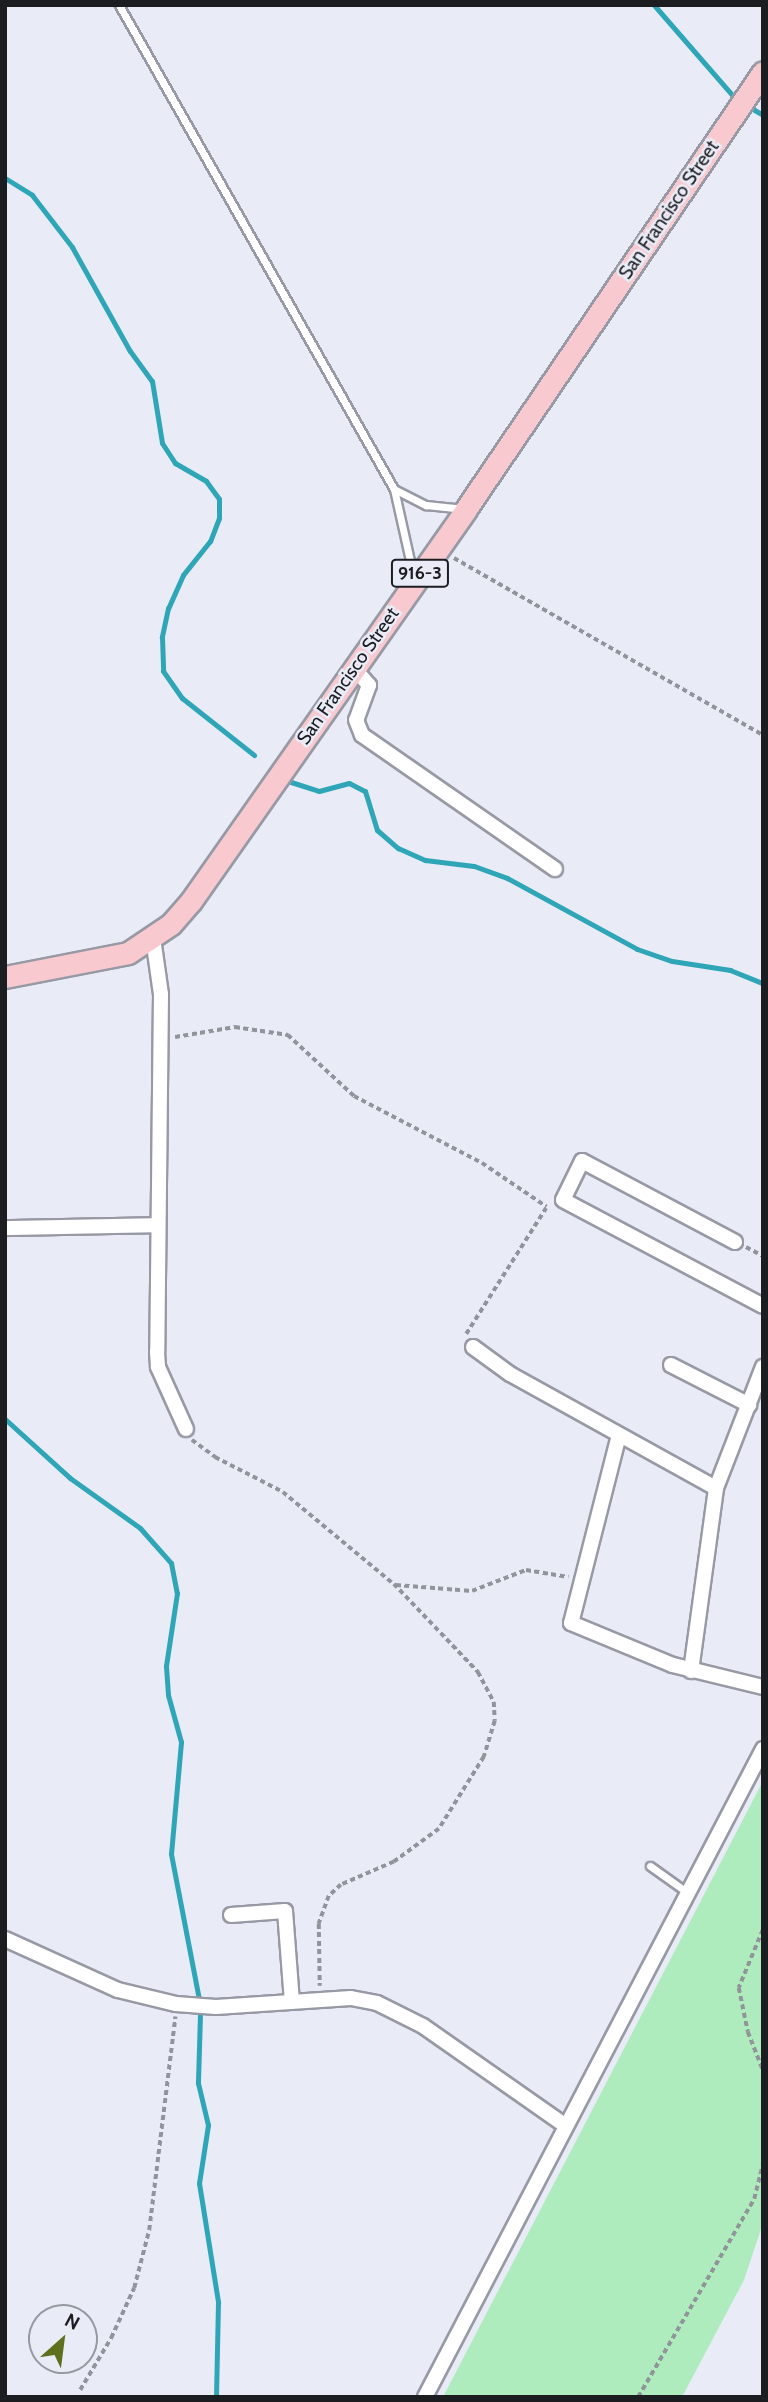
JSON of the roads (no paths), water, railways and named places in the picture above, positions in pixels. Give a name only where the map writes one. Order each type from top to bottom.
[{"type":"main road","name":"San Francisco Street","points":[[5,977],[128,953],[153,939],[191,901],[466,509],[763,72]]},
{"type":"street","points":[[354,668],[369,685],[356,720],[362,735],[555,869]]},
{"type":"street","points":[[153,939],[160,972],[158,1367],[186,1429]]},
{"type":"street","points":[[735,1242],[582,1161],[563,1200],[763,1306]]},
{"type":"street","points":[[5,1228],[158,1225]]},
{"type":"street","points":[[473,1347],[510,1374],[716,1488]]},
{"type":"street","points":[[671,1365],[748,1405]]},
{"type":"street","points":[[691,1671],[716,1488],[763,1367]]},
{"type":"street","points":[[619,1434],[571,1623],[691,1671],[763,1687]]},
{"type":"street","points":[[425,2397],[763,1749]]},
{"type":"street","points":[[231,1914],[285,1911],[292,2002]]},
{"type":"street","points":[[5,1939],[118,1990],[176,2004],[216,2007],[351,1998],[401,2013],[566,2126]]},
{"type":"lane","points":[[120,5],[394,489],[415,580]]},
{"type":"lane","points":[[394,489],[426,505],[466,509]]},
{"type":"lane","points":[[650,1866],[688,1893]]},
{"type":"waterway","points":[[654,5],[733,96]]},
{"type":"waterway","points":[[751,108],[763,115]]},
{"type":"waterway","points":[[5,178],[32,195],[72,247],[130,351],[152,381],[162,443],[175,463],[206,481],[219,499],[219,518],[210,541],[183,575],[168,608],[162,637],[163,671],[182,698],[254,755]]},
{"type":"waterway","points":[[291,782],[319,791],[349,783],[365,791],[377,830],[398,848],[425,860],[474,866],[507,878],[637,949],[672,961],[730,970],[763,983]]},
{"type":"waterway","points":[[5,1419],[70,1478],[140,1528],[171,1563],[177,1593],[166,1666],[168,1695],[181,1742],[171,1854],[199,2000]]},
{"type":"waterway","points":[[200,2014],[198,2083],[208,2125],[199,2183],[218,2302],[216,2397]]}]
